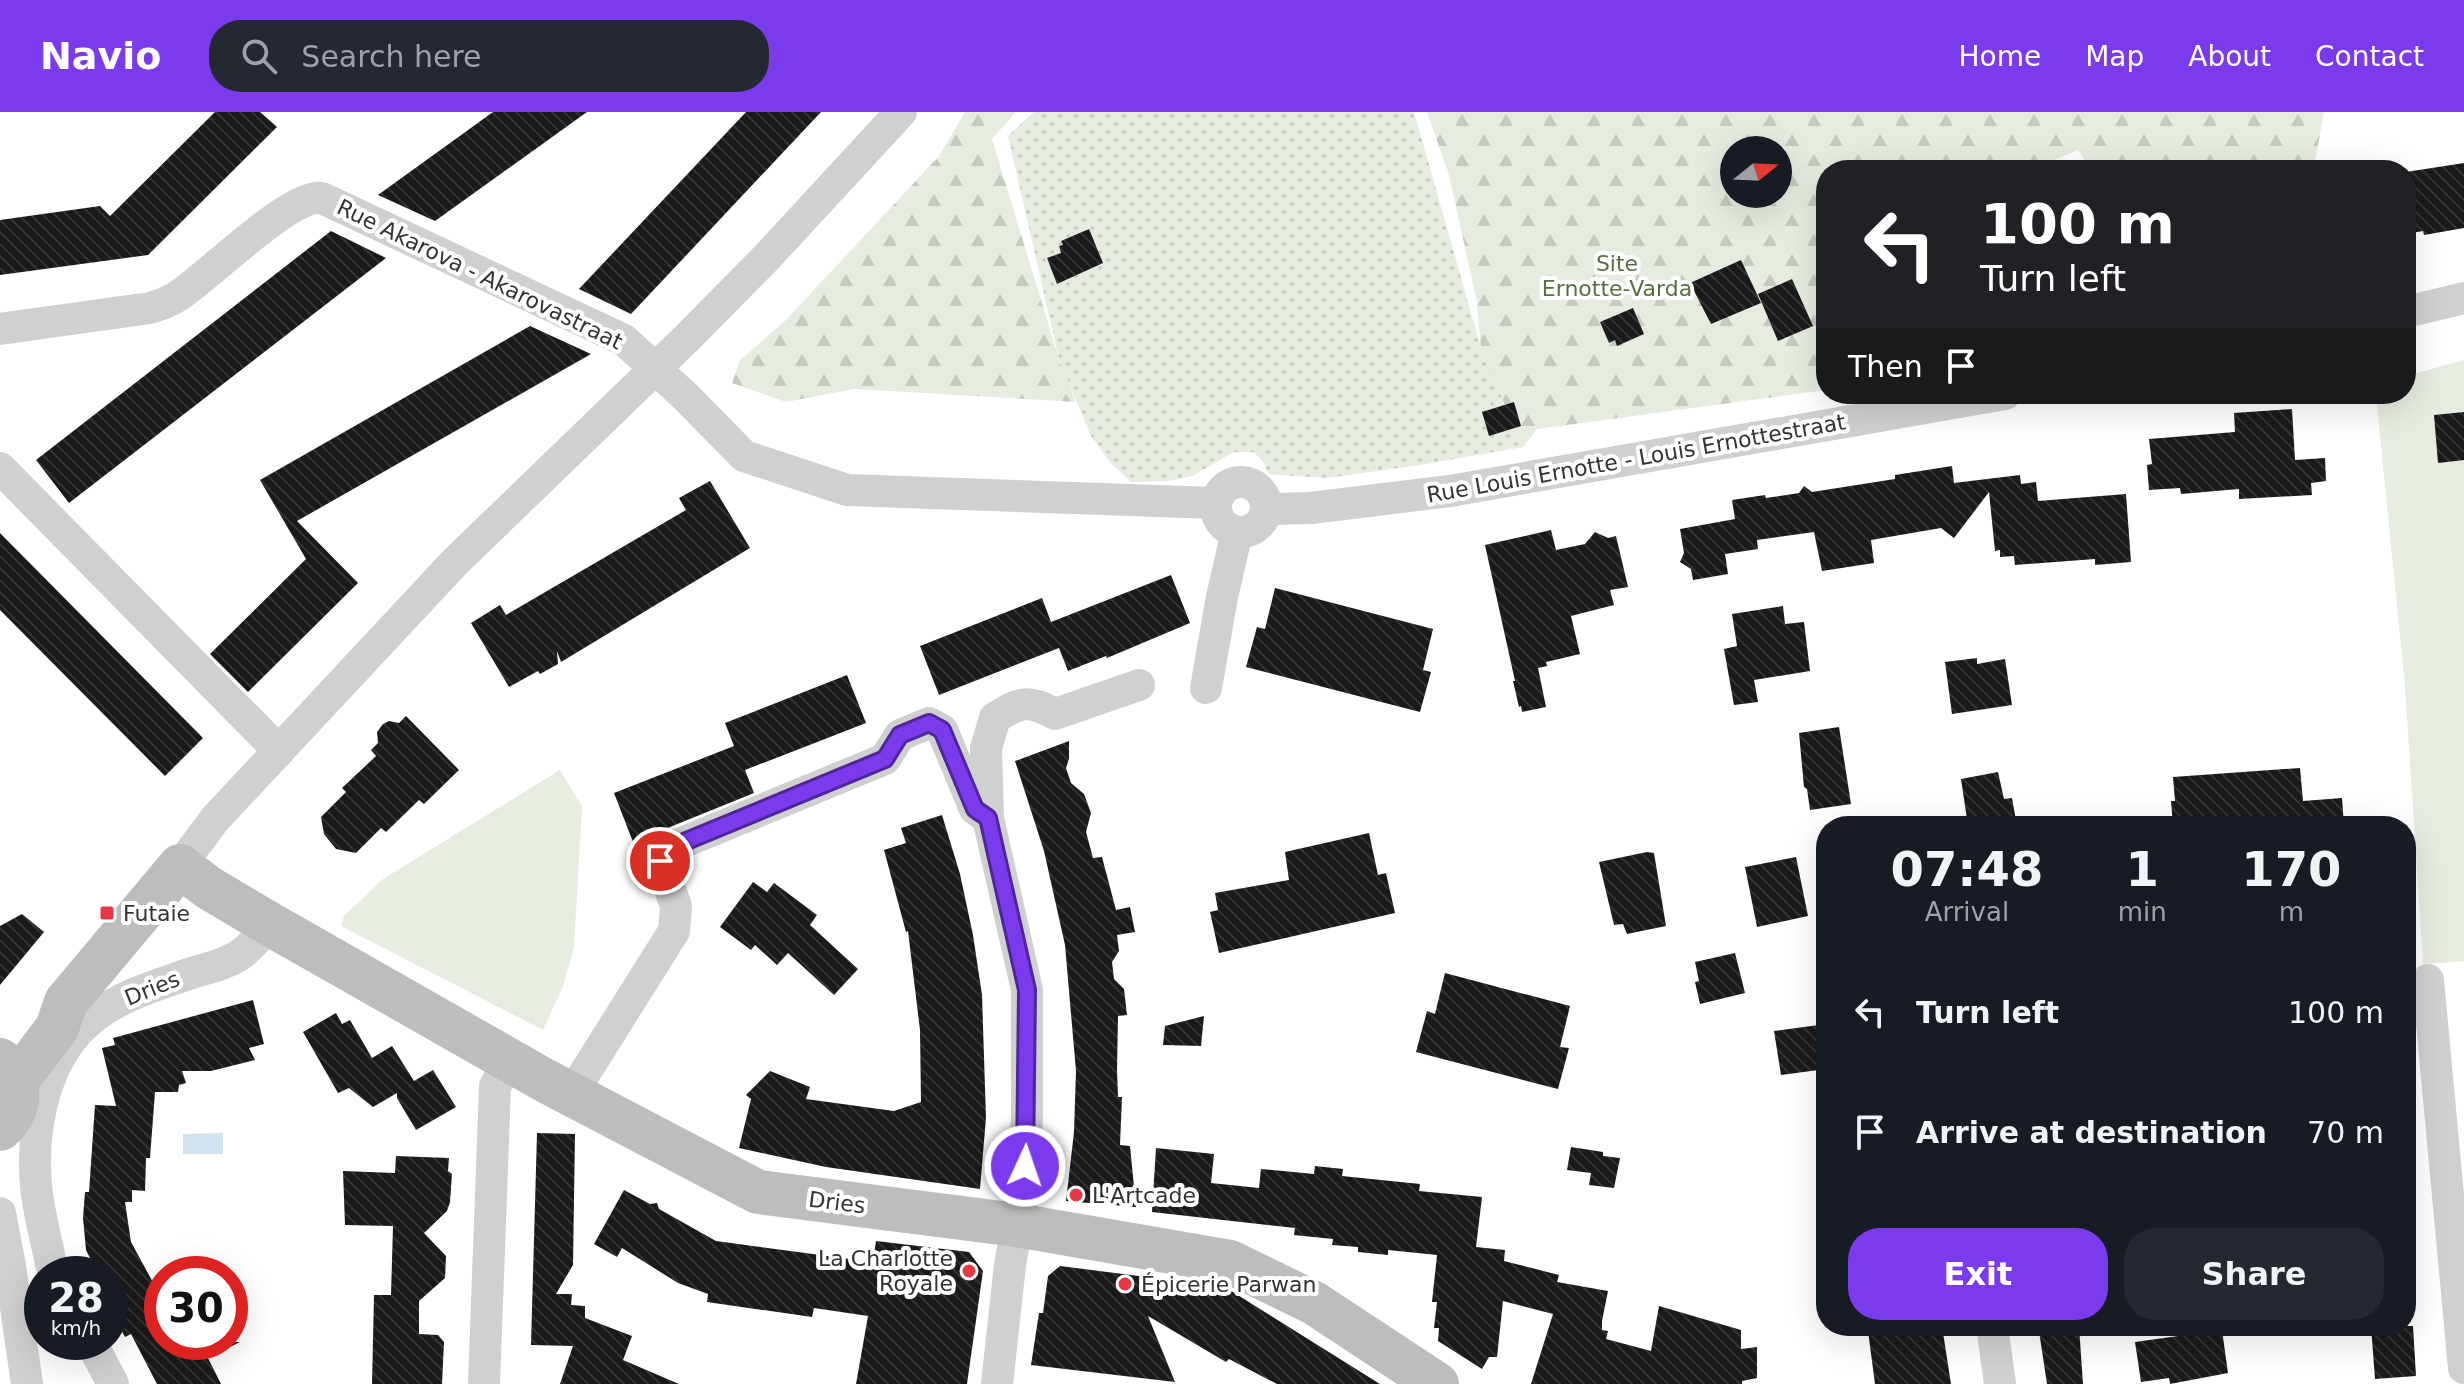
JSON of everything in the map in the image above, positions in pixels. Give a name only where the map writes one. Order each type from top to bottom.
[{"type":"street","points":[[0,1129],[11,1119],[16,1107],[17,1066],[40,1013],[66,1002],[180,866],[215,819],[455,562],[767,257],[901,112]]},
{"type":"street","name":"Rue Akarova - Akarovastraat","points":[[0,329],[164,304],[186,291],[289,208],[312,196],[624,340],[654,368]]},
{"type":"street","points":[[2416,310],[2464,298]]},
{"type":"street","points":[[654,368],[744,456],[847,490],[1215,503]]},
{"type":"street","name":"Rue Louis Ernotte - Louis Ernottestraat","points":[[1266,509],[1311,508],[1450,491],[1948,404]]},
{"type":"street","points":[[0,468],[279,751]]},
{"type":"street","points":[[1244,481],[1261,491],[1266,509],[1256,527],[1237,532],[1220,522],[1215,503],[1225,486],[1244,481]]},
{"type":"street","points":[[1206,688],[1237,532]]},
{"type":"street","points":[[997,1384],[1023,1190],[1027,1118],[1027,990],[988,818],[986,748],[995,718],[1016,704],[1037,704],[1055,714],[1139,685]]},
{"type":"street","points":[[571,1095],[674,931],[676,906],[660,861],[667,849],[885,759],[900,735],[929,723],[942,730],[975,809],[988,818]]},
{"type":"street","name":"Dries","points":[[180,866],[209,888],[268,923],[571,1095],[758,1192],[1016,1225],[1230,1262],[1314,1303],[1437,1384]]},
{"type":"street","name":"Dries","points":[[49,1256],[36,1187],[35,1165],[38,1121],[46,1090],[17,1066],[69,1044],[92,1018],[121,999],[238,958],[249,950],[268,923]]},
{"type":"street","points":[[2428,980],[2464,1368]]},
{"type":"street","points":[[484,1384],[495,1086],[510,1060]]},
{"type":"street","points":[[0,1213],[27,1384]]},
{"type":"street","points":[[1993,1336],[2000,1384]]},
{"type":"street","points":[[100,1360],[113,1384]]},
{"type":"green space","points":[[965,112],[1016,112],[992,139],[1059,359],[1076,402],[854,389],[786,402],[732,383],[740,360],[785,321],[939,156]]},
{"type":"green space","points":[[1034,112],[1414,112],[1481,348],[1523,447],[1326,478],[1268,474],[1264,463],[1254,452],[1234,452],[1192,476],[1168,481],[1131,482],[1110,462],[1091,436],[1059,359],[1008,136]]},
{"type":"green space","name":"Site Ernotte-Varda","points":[[1427,112],[2324,112],[2315,160],[2084,160],[2078,150],[2054,160],[1816,160],[1816,391],[1537,429],[1523,447],[1481,349],[1477,302],[1449,175]]},
{"type":"green space","points":[[2464,360],[2464,961],[2423,964],[2416,816],[2413,816],[2405,686],[2377,404],[2416,404],[2416,373]]},
{"type":"green space","points":[[560,770],[582,806],[574,947],[563,986],[543,1030],[341,926],[344,916],[383,879]]},
{"type":"water","points":[[223,1133],[223,1154],[183,1154],[183,1134]]},
{"type":"building","points":[[215,112],[260,112],[277,127],[148,255],[0,275],[0,220],[100,206],[110,216]]},
{"type":"building","points":[[493,112],[587,112],[435,221],[378,195]]},
{"type":"building","points":[[746,112],[821,112],[631,314],[579,289]]},
{"type":"building","points":[[2464,163],[2464,228],[2424,235],[2423,231],[2416,232],[2416,170]]},
{"type":"building","points":[[1089,229],[1103,263],[1057,284],[1047,258],[1061,253],[1061,241]]},
{"type":"building","points":[[331,231],[386,258],[69,503],[36,460]]},
{"type":"building","points":[[1741,260],[1761,303],[1711,324],[1690,283]]},
{"type":"building","points":[[1792,279],[1813,326],[1778,341],[1758,294]]},
{"type":"building","points":[[1633,308],[1644,334],[1617,346],[1615,340],[1609,343],[1600,322]]},
{"type":"building","points":[[530,326],[591,354],[297,521],[358,583],[248,692],[210,654],[306,559],[260,480]]},
{"type":"building","points":[[1514,402],[1521,426],[1489,436],[1482,412]]},
{"type":"building","points":[[2292,409],[2295,460],[2325,458],[2326,481],[2311,483],[2312,495],[2239,499],[2239,489],[2181,494],[2180,488],[2149,490],[2147,465],[2152,464],[2149,439],[2235,432],[2234,413]]},
{"type":"building","points":[[2464,412],[2464,460],[2438,463],[2434,415]]},
{"type":"building","points":[[1952,466],[1954,483],[2020,475],[2021,484],[2036,482],[2038,501],[2126,494],[2131,562],[2095,565],[2095,559],[2015,565],[2014,556],[2000,557],[2000,550],[1995,551],[1989,492],[1954,538],[1941,528],[1871,540],[1874,563],[1822,571],[1814,532],[1757,540],[1758,549],[1725,554],[1728,574],[1693,580],[1691,569],[1680,562],[1684,553],[1680,529],[1735,519],[1732,500],[1799,493],[1804,486],[1812,492]]},
{"type":"building","points":[[710,481],[750,548],[561,662],[557,651],[558,664],[509,687],[471,623],[500,605],[506,615],[686,510],[679,498]]},
{"type":"building","points":[[1551,530],[1556,550],[1585,544],[1595,532],[1608,538],[1616,536],[1628,587],[1610,590],[1614,605],[1571,616],[1580,654],[1546,662],[1547,666],[1538,668],[1546,707],[1522,712],[1485,545]]},
{"type":"building","points":[[0,533],[203,738],[165,776],[0,610]]},
{"type":"building","points":[[1171,575],[1190,623],[1068,671],[1059,648],[939,695],[920,646],[1042,598],[1051,622]]},
{"type":"building","points":[[1275,588],[1433,629],[1423,670],[1431,672],[1420,712],[1246,667],[1257,627],[1265,629]]},
{"type":"building","points":[[1783,606],[1785,624],[1804,622],[1810,671],[1754,680],[1758,702],[1734,705],[1724,649],[1737,646],[1732,614]]},
{"type":"building","points":[[1977,658],[1977,664],[2005,659],[2012,705],[1952,714],[1945,662]]},
{"type":"building","points":[[847,675],[866,723],[745,770],[754,793],[633,842],[614,793],[734,746],[725,723]]},
{"type":"building","points":[[406,716],[459,770],[424,804],[419,800],[386,832],[381,828],[356,853],[336,849],[324,834],[321,817],[346,792],[342,788],[376,756],[371,750],[378,743],[377,732],[383,724],[389,721],[399,723]]},
{"type":"building","points":[[1839,727],[1851,804],[1810,810],[1804,787],[1799,733]]},
{"type":"building","points":[[1069,741],[1066,768],[1071,783],[1084,794],[1091,813],[1086,832],[1093,858],[1102,857],[1116,910],[1130,907],[1135,932],[1117,935],[1119,951],[1112,962],[1114,979],[1124,989],[1127,1015],[1118,1016],[1118,1097],[1122,1097],[1120,1145],[1130,1146],[1136,1207],[1066,1201],[1074,1132],[1076,1071],[1065,945],[1044,851],[1015,761]]},
{"type":"building","points":[[2300,768],[2303,801],[2342,798],[2343,816],[2172,816],[2171,801],[2175,801],[2173,777]]},
{"type":"building","points":[[1998,772],[2004,799],[2012,798],[2015,816],[1967,816],[1961,779]]},
{"type":"building","points":[[942,815],[960,874],[982,995],[986,1118],[980,1189],[826,1167],[739,1148],[751,1099],[746,1095],[770,1071],[810,1087],[806,1099],[894,1111],[921,1102],[920,1030],[908,931],[884,850],[906,843],[901,828]]},
{"type":"building","points":[[1369,833],[1378,875],[1386,873],[1395,913],[1219,953],[1210,912],[1218,910],[1215,893],[1289,880],[1285,852]]},
{"type":"building","points":[[1654,853],[1666,926],[1627,934],[1623,924],[1614,925],[1599,862]]},
{"type":"building","points":[[1796,857],[1808,916],[1757,927],[1745,867]]},
{"type":"building","points":[[753,882],[767,892],[774,883],[817,915],[810,925],[858,969],[834,995],[788,953],[777,965],[755,945],[751,950],[720,927]]},
{"type":"building","points":[[22,914],[44,932],[0,985],[0,926]]},
{"type":"building","points":[[1735,953],[1745,993],[1700,1004],[1695,962]]},
{"type":"building","points":[[1445,973],[1570,1006],[1560,1047],[1569,1048],[1558,1089],[1416,1052],[1427,1011],[1435,1014]]},
{"type":"building","points":[[253,1000],[264,1044],[249,1048],[255,1060],[211,1071],[182,1071],[186,1083],[179,1085],[178,1092],[155,1092],[145,1191],[132,1190],[132,1202],[125,1202],[131,1242],[144,1266],[144,1359],[131,1334],[128,1336],[128,1256],[89,1256],[86,1250],[83,1218],[85,1192],[89,1192],[95,1105],[116,1106],[102,1048],[115,1045],[113,1038]]},
{"type":"building","points":[[336,1013],[342,1024],[350,1020],[372,1058],[392,1046],[414,1081],[433,1070],[456,1107],[416,1130],[397,1093],[373,1107],[349,1088],[338,1093],[303,1032]]},
{"type":"building","points":[[1204,1016],[1201,1046],[1163,1045],[1165,1026]]},
{"type":"building","points":[[1816,1025],[1816,1070],[1781,1075],[1774,1031]]},
{"type":"building","points":[[537,1133],[575,1134],[573,1265],[556,1294],[572,1294],[571,1305],[585,1306],[585,1318],[632,1336],[623,1360],[679,1384],[560,1384],[573,1346],[531,1345]]},
{"type":"building","points":[[1571,1147],[1620,1158],[1614,1188],[1589,1185],[1591,1173],[1567,1170]]},
{"type":"building","points":[[1156,1148],[1214,1154],[1211,1183],[1259,1188],[1261,1169],[1314,1174],[1315,1166],[1343,1169],[1342,1176],[1420,1184],[1419,1191],[1482,1197],[1476,1247],[1505,1250],[1504,1261],[1559,1275],[1557,1282],[1608,1291],[1602,1321],[1602,1330],[1608,1331],[1606,1339],[1651,1351],[1659,1306],[1741,1330],[1741,1349],[1757,1347],[1757,1378],[1742,1381],[1742,1384],[1531,1384],[1553,1314],[1503,1301],[1497,1357],[1489,1357],[1482,1369],[1438,1341],[1439,1328],[1434,1328],[1437,1302],[1432,1302],[1437,1255],[1388,1250],[1388,1255],[1358,1252],[1358,1247],[1332,1245],[1333,1239],[1294,1235],[1295,1228],[1152,1212]]},
{"type":"building","points":[[396,1156],[449,1158],[448,1171],[452,1174],[447,1211],[424,1233],[446,1256],[445,1278],[419,1301],[419,1334],[438,1335],[444,1342],[442,1384],[372,1384],[374,1295],[391,1295],[393,1226],[345,1225],[343,1171],[395,1173]]},
{"type":"building","points":[[624,1190],[650,1204],[657,1203],[659,1209],[716,1241],[873,1262],[876,1241],[969,1252],[983,1271],[967,1384],[856,1384],[868,1316],[814,1308],[812,1317],[707,1302],[708,1294],[678,1283],[622,1248],[617,1257],[594,1244]]},
{"type":"building","points":[[1060,1266],[1225,1287],[1380,1384],[1277,1384],[1229,1359],[1226,1362],[1148,1316],[1175,1382],[1031,1365],[1048,1276]]},
{"type":"building","points":[[1869,1336],[1944,1336],[1951,1384],[1875,1384]]},
{"type":"building","points":[[2040,1336],[2080,1336],[2083,1384],[2047,1384]]},
{"type":"building","points":[[2178,1336],[2223,1336],[2228,1373],[2170,1384],[2169,1378],[2141,1382],[2135,1342]]},
{"type":"building","points":[[2372,1336],[2414,1336],[2416,1376],[2375,1379]]},
{"type":"building","points":[[145,1360],[209,1360],[221,1384],[157,1384]]},
{"type":"place","name":"Futaie","points":[[107,913]]},
{"type":"place","name":"L'Artcade","points":[[1076,1195]]},
{"type":"place","name":"La Charlotte Royale","points":[[969,1271]]},
{"type":"place","name":"Épicerie Parwan","points":[[1125,1284]]},
{"type":"route","points":[[660,861],[667,849],[885,759],[900,735],[929,723],[942,730],[975,809],[988,818],[1027,990],[1025,1166]]}]
